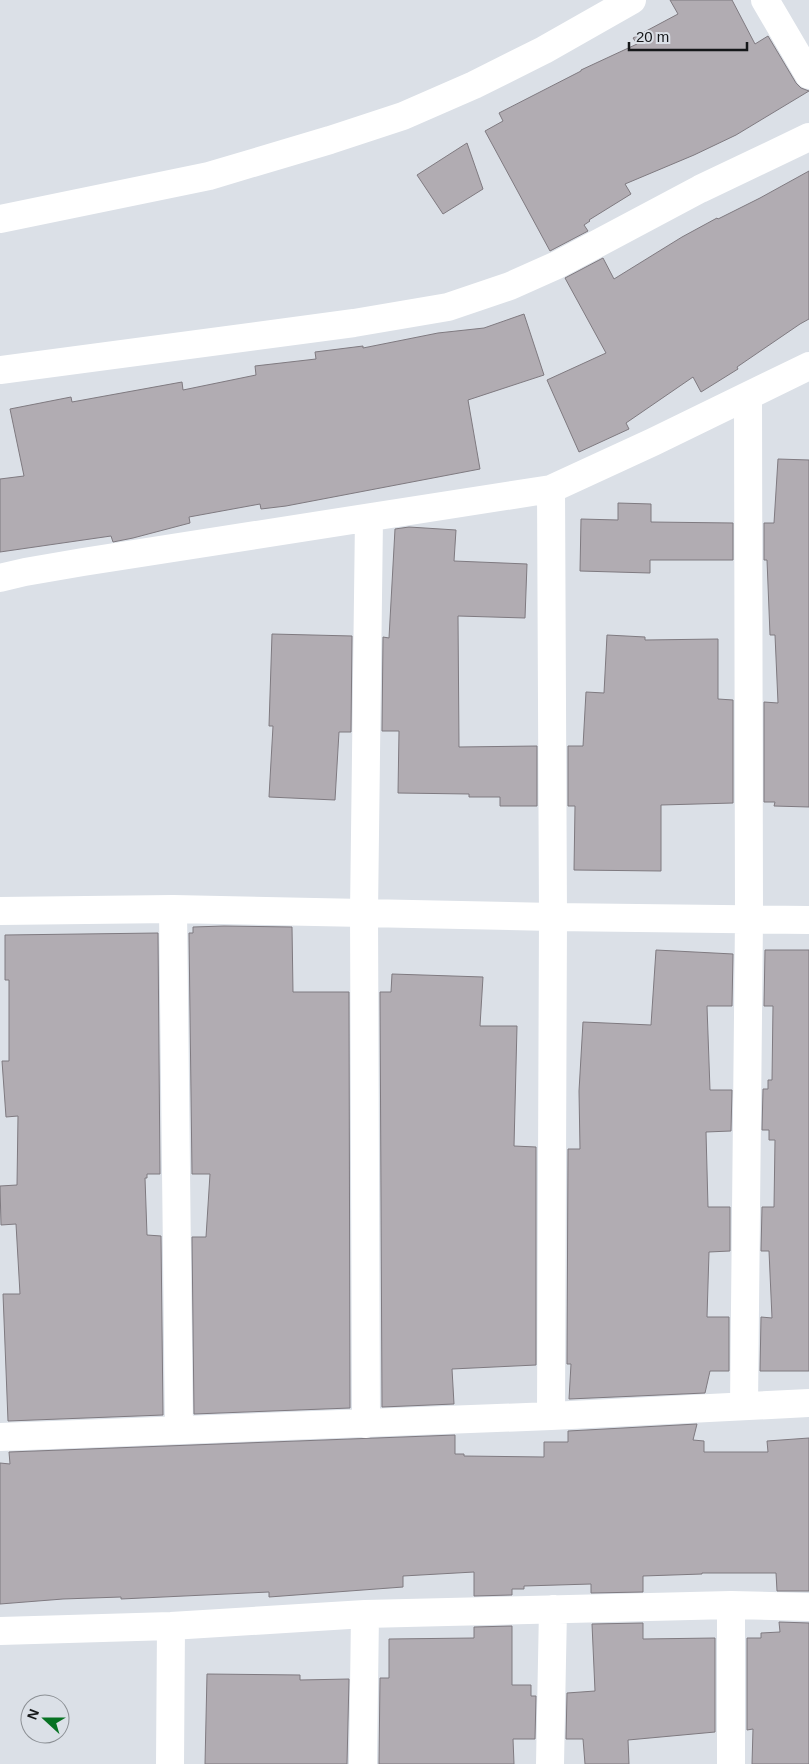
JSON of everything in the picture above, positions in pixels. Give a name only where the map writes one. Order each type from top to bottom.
[{"type":"street","points":[[0,219],[209,176],[394,119],[474,85],[544,50],[632,0]]},
{"type":"street","points":[[765,0],[809,75]]},
{"type":"street","points":[[0,370],[250,338],[448,307],[510,286],[557,265],[700,189],[809,137]]},
{"type":"street","points":[[0,578],[83,562],[551,489],[603,466],[809,366]]},
{"type":"street","points":[[744,1406],[749,919],[748,396]]},
{"type":"street","points":[[551,489],[551,1416]]},
{"type":"street","points":[[366,1424],[364,914],[369,518]]},
{"type":"street","points":[[0,911],[173,909],[364,914],[809,920]]},
{"type":"street","points":[[173,909],[179,1430]]},
{"type":"street","points":[[0,1438],[551,1416],[809,1403]]},
{"type":"street","points":[[731,1605],[731,1764]]},
{"type":"street","points":[[0,1631],[171,1626],[365,1614],[731,1605],[809,1608]]},
{"type":"street","points":[[550,1764],[553,1609]]},
{"type":"street","points":[[363,1764],[365,1614]]},
{"type":"street","points":[[170,1764],[171,1626]]},
{"type":"building","points":[[670,0],[732,0],[755,44],[768,36],[796,83],[801,88],[809,91],[736,135],[625,184],[631,194],[589,220],[584,225],[588,231],[550,251],[485,131],[503,121],[499,113],[581,70],[637,44],[633,38],[678,14]]},
{"type":"building","points":[[467,143],[483,189],[443,214],[417,175]]},
{"type":"building","points":[[809,171],[809,319],[737,367],[738,369],[701,392],[693,377],[626,423],[629,429],[579,452],[547,380],[606,353],[565,278],[603,258],[614,279],[682,237]]},
{"type":"building","points":[[524,314],[544,375],[468,400],[480,469],[286,506],[261,509],[260,504],[189,517],[190,523],[113,542],[111,536],[0,552],[0,479],[24,476],[10,409],[71,397],[72,402],[182,382],[183,390],[256,375],[255,366],[316,359],[315,352],[363,346],[363,348],[438,333],[484,328]]},
{"type":"building","points":[[778,459],[809,460],[809,807],[774,806],[775,802],[764,802],[764,702],[778,703],[775,635],[770,635],[767,560],[764,560],[764,523],[774,523]]},
{"type":"building","points":[[618,503],[651,504],[651,522],[733,523],[733,560],[650,560],[650,573],[580,571],[581,519],[618,520]]},
{"type":"building","points":[[409,527],[456,530],[454,561],[527,564],[525,618],[458,616],[459,747],[537,746],[537,806],[500,806],[500,797],[469,797],[469,794],[398,793],[399,731],[382,731],[383,637],[389,638],[395,529]]},
{"type":"building","points":[[272,634],[352,636],[351,732],[339,732],[335,800],[269,797],[273,726],[269,726]]},
{"type":"building","points":[[607,635],[645,637],[645,640],[718,639],[718,699],[733,700],[733,803],[661,805],[661,871],[574,870],[575,806],[568,806],[568,746],[583,746],[586,692],[604,693]]},
{"type":"building","points":[[193,927],[292,927],[293,992],[349,992],[350,1408],[194,1414],[192,1237],[206,1237],[210,1174],[192,1174],[189,933],[193,933]]},
{"type":"building","points":[[158,933],[160,1174],[147,1174],[147,1178],[145,1178],[147,1235],[161,1236],[163,1415],[8,1421],[3,1294],[20,1294],[16,1224],[1,1225],[0,1186],[17,1185],[18,1116],[6,1117],[2,1061],[9,1061],[9,980],[5,980],[5,935]]},
{"type":"building","points":[[656,950],[733,954],[732,1006],[707,1006],[710,1090],[732,1090],[731,1131],[706,1132],[708,1207],[730,1207],[730,1251],[709,1252],[707,1317],[729,1317],[729,1371],[710,1371],[705,1393],[569,1399],[571,1364],[567,1364],[568,1149],[580,1149],[579,1091],[583,1022],[651,1025]]},
{"type":"building","points":[[765,950],[809,950],[809,1371],[760,1371],[761,1317],[772,1318],[769,1251],[761,1251],[762,1207],[774,1207],[775,1140],[769,1140],[769,1130],[762,1130],[763,1089],[768,1089],[768,1080],[772,1080],[773,1006],[764,1006]]},
{"type":"building","points":[[392,974],[483,977],[480,1026],[517,1026],[514,1146],[536,1147],[536,1365],[452,1369],[454,1404],[382,1407],[380,992],[391,992]]},
{"type":"building","points":[[697,1424],[693,1440],[704,1441],[704,1452],[768,1452],[767,1441],[809,1438],[809,1591],[777,1591],[776,1573],[702,1573],[643,1576],[643,1592],[591,1593],[591,1584],[524,1586],[524,1589],[512,1589],[512,1595],[474,1596],[474,1572],[403,1576],[403,1587],[269,1597],[269,1592],[121,1599],[121,1597],[63,1599],[0,1604],[0,1463],[10,1464],[9,1452],[455,1435],[455,1454],[464,1454],[464,1456],[544,1457],[544,1442],[568,1442],[568,1431]]},
{"type":"building","points":[[779,1622],[809,1623],[809,1764],[752,1764],[753,1729],[747,1730],[747,1638],[761,1638],[761,1633],[780,1632]]},
{"type":"building","points":[[643,1623],[643,1639],[715,1638],[715,1732],[628,1740],[629,1764],[585,1764],[583,1739],[566,1739],[567,1693],[595,1691],[592,1624]]},
{"type":"building","points":[[512,1626],[512,1685],[531,1685],[531,1696],[536,1696],[535,1739],[513,1739],[514,1764],[379,1764],[380,1678],[389,1678],[389,1639],[474,1638],[474,1627]]},
{"type":"building","points":[[207,1674],[300,1675],[300,1680],[349,1679],[347,1764],[205,1764]]}]
